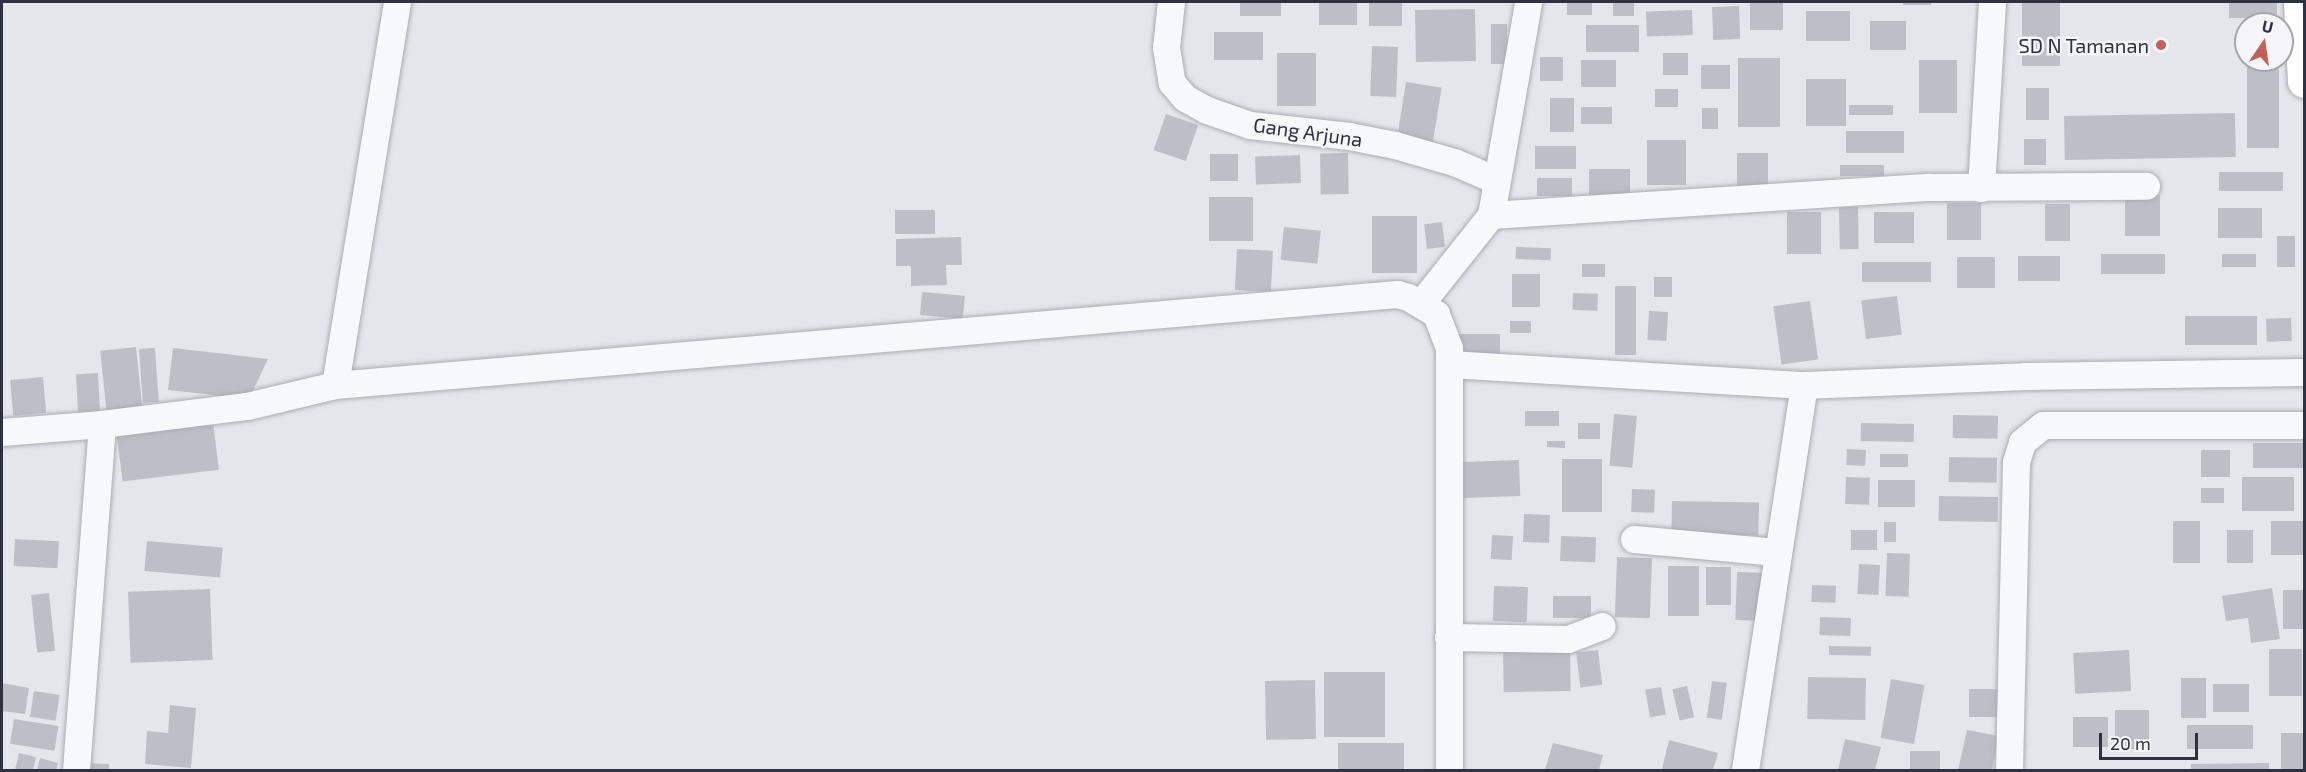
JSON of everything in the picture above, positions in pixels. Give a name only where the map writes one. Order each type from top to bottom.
[{"type":"street","points":[[335,385],[397,2]]},
{"type":"street","name":"Gang Arjuna","points":[[1172,2],[1167,47],[1172,83],[1185,98],[1207,110],[1250,125],[1349,136],[1395,145],[1454,162],[1496,180]]},
{"type":"street","points":[[1421,303],[1491,215],[1528,2]]},
{"type":"street","points":[[1981,188],[1992,2]]},
{"type":"street","points":[[2300,2],[2304,81]]},
{"type":"street","points":[[1491,215],[1929,187],[2146,186]]},
{"type":"street","points":[[2,432],[102,424],[247,406],[335,385],[1396,294],[1421,303],[1436,314],[1443,325],[1449,364],[1449,771]]},
{"type":"street","points":[[1449,364],[1804,385],[2025,376],[2304,372]]},
{"type":"street","points":[[1745,771],[1776,552],[1804,385]]},
{"type":"street","points":[[76,771],[102,424]]},
{"type":"street","points":[[2009,771],[2016,462],[2022,442],[2043,425],[2304,425]]},
{"type":"street","points":[[1634,539],[1776,552]]},
{"type":"street","points":[[1448,637],[1568,639],[1602,626]]},
{"type":"building","points":[[1240,2],[1281,2],[1281,16],[1240,16]]},
{"type":"building","points":[[1319,2],[1357,2],[1357,25],[1319,25]]},
{"type":"building","points":[[1369,2],[1402,2],[1402,26],[1369,26]]},
{"type":"building","points":[[1567,2],[1592,2],[1592,15],[1567,15]]},
{"type":"building","points":[[1613,2],[1634,2],[1634,16],[1613,16]]},
{"type":"building","points":[[1750,2],[1783,2],[1783,30],[1750,30]]},
{"type":"building","points":[[1903,2],[1931,2],[1931,5],[1903,5]]},
{"type":"building","points":[[2022,2],[2060,2],[2060,66],[2022,66]]},
{"type":"building","points":[[2229,2],[2277,2],[2277,12],[2234,12],[2234,18],[2229,18]]},
{"type":"building","points":[[1739,6],[1740,39],[1713,40],[1712,7]]},
{"type":"building","points":[[1475,9],[1476,61],[1416,62],[1415,10]]},
{"type":"building","points":[[1692,10],[1693,35],[1647,37],[1646,12]]},
{"type":"building","points":[[1806,11],[1850,11],[1850,41],[1806,41]]},
{"type":"building","points":[[1870,21],[1906,21],[1906,50],[1870,50]]},
{"type":"building","points":[[1491,24],[1507,24],[1507,64],[1491,64]]},
{"type":"building","points":[[1586,25],[1639,25],[1639,52],[1586,52]]},
{"type":"building","points":[[1214,32],[1263,32],[1263,60],[1214,60]]},
{"type":"building","points":[[1372,46],[1398,47],[1396,97],[1370,96]]},
{"type":"building","points":[[1277,53],[1316,53],[1316,106],[1277,106]]},
{"type":"building","points":[[1663,53],[1688,53],[1688,75],[1663,75]]},
{"type":"building","points":[[1540,57],[1563,57],[1563,81],[1540,81]]},
{"type":"building","points":[[1738,58],[1780,58],[1780,127],[1738,127]]},
{"type":"building","points":[[1581,60],[1616,60],[1616,87],[1581,87]]},
{"type":"building","points":[[1919,60],[1957,60],[1957,113],[1919,113]]},
{"type":"building","points":[[1701,65],[1730,65],[1730,89],[1701,89]]},
{"type":"building","points":[[2247,72],[2279,72],[2279,148],[2247,148]]},
{"type":"building","points":[[1806,79],[1846,79],[1846,126],[1806,126]]},
{"type":"building","points":[[1406,82],[1442,88],[1433,144],[1397,138]]},
{"type":"building","points":[[2026,88],[2049,88],[2049,120],[2026,120]]},
{"type":"building","points":[[1655,89],[1678,89],[1678,107],[1655,107]]},
{"type":"building","points":[[1550,98],[1574,98],[1574,132],[1550,132]]},
{"type":"building","points":[[1849,105],[1893,105],[1893,115],[1849,115]]},
{"type":"building","points":[[1581,107],[1612,107],[1612,124],[1581,124]]},
{"type":"building","points":[[1702,108],[1718,108],[1718,129],[1702,129]]},
{"type":"building","points":[[2235,113],[2236,157],[2065,160],[2064,116]]},
{"type":"building","points":[[1166,114],[1198,125],[1186,161],[1154,150]]},
{"type":"building","points":[[1846,131],[1904,131],[1904,153],[1846,153]]},
{"type":"building","points":[[2024,139],[2046,139],[2046,165],[2024,165]]},
{"type":"building","points":[[1647,140],[1686,140],[1686,185],[1647,185]]},
{"type":"building","points":[[1535,146],[1576,146],[1576,169],[1535,169]]},
{"type":"building","points":[[1320,153],[1348,153],[1349,194],[1321,194]]},
{"type":"building","points":[[1737,153],[1768,153],[1768,186],[1737,186]]},
{"type":"building","points":[[1210,154],[1238,154],[1238,181],[1210,181]]},
{"type":"building","points":[[1300,155],[1301,183],[1256,185],[1255,157]]},
{"type":"building","points":[[1840,165],[1884,165],[1884,176],[1840,176]]},
{"type":"building","points":[[1589,169],[1630,169],[1630,197],[1589,197]]},
{"type":"building","points":[[2219,172],[2283,172],[2283,191],[2219,191]]},
{"type":"building","points":[[1537,178],[1572,178],[1572,196],[1537,196]]},
{"type":"building","points":[[2125,195],[2160,195],[2160,236],[2125,236]]},
{"type":"building","points":[[1209,197],[1253,197],[1253,241],[1209,241]]},
{"type":"building","points":[[1947,203],[1981,203],[1981,240],[1947,240]]},
{"type":"building","points":[[2045,204],[2070,204],[2070,241],[2045,241]]},
{"type":"building","points":[[1839,207],[1858,207],[1859,249],[1840,249]]},
{"type":"building","points":[[2218,208],[2262,208],[2262,238],[2218,238]]},
{"type":"building","points":[[895,210],[935,210],[935,234],[895,234]]},
{"type":"building","points":[[1787,212],[1821,212],[1821,254],[1787,254]]},
{"type":"building","points":[[1874,212],[1914,212],[1914,243],[1874,243]]},
{"type":"building","points":[[1372,216],[1417,216],[1417,273],[1372,273]]},
{"type":"building","points":[[1442,222],[1445,247],[1427,249],[1424,224]]},
{"type":"building","points":[[1284,227],[1321,231],[1317,264],[1281,260]]},
{"type":"building","points":[[2277,236],[2295,236],[2295,267],[2277,267]]},
{"type":"building","points":[[961,237],[962,265],[946,265],[947,285],[911,286],[911,266],[896,266],[896,239]]},
{"type":"building","points":[[1516,247],[1551,248],[1551,260],[1516,259]]},
{"type":"building","points":[[1237,249],[1273,251],[1271,292],[1235,290]]},
{"type":"building","points":[[2101,254],[2165,254],[2165,274],[2101,274]]},
{"type":"building","points":[[2222,254],[2256,254],[2256,267],[2222,267]]},
{"type":"building","points":[[2018,256],[2060,256],[2060,281],[2018,281]]},
{"type":"building","points":[[1957,257],[1995,257],[1995,288],[1957,288]]},
{"type":"building","points":[[1862,262],[1931,262],[1931,282],[1862,282]]},
{"type":"building","points":[[1582,264],[1605,264],[1605,277],[1582,277]]},
{"type":"building","points":[[1512,274],[1540,274],[1540,307],[1512,307]]},
{"type":"building","points":[[1654,277],[1672,277],[1672,297],[1654,297]]},
{"type":"building","points":[[1615,286],[1636,286],[1636,355],[1615,355]]},
{"type":"building","points":[[922,292],[965,296],[963,319],[920,315]]},
{"type":"building","points":[[1573,293],[1598,294],[1597,311],[1572,310]]},
{"type":"building","points":[[1897,296],[1902,335],[1866,339],[1861,300]]},
{"type":"building","points":[[1810,301],[1818,359],[1782,365],[1773,306]]},
{"type":"building","points":[[1649,311],[1668,312],[1666,341],[1647,340]]},
{"type":"building","points":[[2185,316],[2257,316],[2257,345],[2185,345]]},
{"type":"building","points":[[2291,318],[2292,341],[2267,342],[2266,319]]},
{"type":"building","points":[[1510,321],[1531,321],[1531,333],[1510,333]]},
{"type":"building","points":[[1457,334],[1500,334],[1500,361],[1457,361]]},
{"type":"building","points":[[136,347],[142,407],[106,410],[100,351]]},
{"type":"building","points":[[155,348],[159,402],[143,403],[139,349]]},
{"type":"building","points":[[173,348],[268,359],[249,399],[168,390]]},
{"type":"building","points":[[98,373],[100,412],[78,413],[76,374]]},
{"type":"building","points":[[43,377],[46,413],[13,416],[10,380]]},
{"type":"building","points":[[1525,411],[1559,411],[1559,426],[1525,426]]},
{"type":"building","points":[[1614,414],[1637,416],[1632,468],[1609,466]]},
{"type":"building","points":[[1953,415],[1998,416],[1998,439],[1953,438]]},
{"type":"building","points":[[213,422],[219,470],[123,481],[117,434]]},
{"type":"building","points":[[1578,423],[1600,423],[1600,439],[1578,439]]},
{"type":"building","points":[[1861,423],[1914,424],[1914,442],[1861,441]]},
{"type":"building","points":[[1547,441],[1565,441],[1565,448],[1547,447]]},
{"type":"building","points":[[2253,443],[2304,443],[2304,468],[2253,468]]},
{"type":"building","points":[[1847,449],[1866,450],[1865,466],[1846,465]]},
{"type":"building","points":[[2201,450],[2230,450],[2230,477],[2201,477]]},
{"type":"building","points":[[1880,454],[1908,454],[1908,467],[1880,467]]},
{"type":"building","points":[[1949,457],[1997,458],[1997,483],[1949,482]]},
{"type":"building","points":[[1562,459],[1602,459],[1602,512],[1562,512]]},
{"type":"building","points":[[1519,460],[1520,496],[1463,498],[1462,462]]},
{"type":"building","points":[[1846,477],[1870,478],[1869,505],[1845,504]]},
{"type":"building","points":[[2242,477],[2294,477],[2294,511],[2242,511]]},
{"type":"building","points":[[1878,480],[1915,480],[1915,507],[1878,507]]},
{"type":"building","points":[[2201,488],[2224,488],[2224,503],[2201,503]]},
{"type":"building","points":[[1632,489],[1655,490],[1654,513],[1631,512]]},
{"type":"building","points":[[1939,496],[1998,497],[1998,522],[1939,521]]},
{"type":"building","points":[[1672,501],[1759,503],[1758,536],[1671,534]]},
{"type":"building","points":[[1524,514],[1550,515],[1549,543],[1523,542]]},
{"type":"building","points":[[2173,521],[2200,521],[2200,563],[2173,563]]},
{"type":"building","points":[[2271,521],[2304,521],[2304,555],[2271,555]]},
{"type":"building","points":[[1884,522],[1896,522],[1896,542],[1884,542]]},
{"type":"building","points":[[1851,530],[1877,530],[1877,550],[1851,550]]},
{"type":"building","points":[[2227,530],[2253,530],[2253,563],[2227,563]]},
{"type":"building","points":[[1492,535],[1513,536],[1512,560],[1491,559]]},
{"type":"building","points":[[1561,536],[1596,537],[1595,562],[1560,561]]},
{"type":"building","points":[[15,539],[59,541],[58,568],[14,566]]},
{"type":"building","points":[[147,541],[223,548],[220,578],[144,571]]},
{"type":"building","points":[[1887,553],[1910,554],[1908,597],[1885,596]]},
{"type":"building","points":[[1617,557],[1652,558],[1650,618],[1615,617]]},
{"type":"building","points":[[1859,564],[1880,565],[1878,595],[1857,594]]},
{"type":"building","points":[[1668,566],[1699,566],[1699,616],[1668,616]]},
{"type":"building","points":[[1706,567],[1731,567],[1731,605],[1706,605]]},
{"type":"building","points":[[1737,572],[1766,573],[1764,621],[1735,620]]},
{"type":"building","points":[[1812,585],[1836,586],[1835,603],[1811,602]]},
{"type":"building","points":[[1494,586],[1528,587],[1527,622],[1493,621]]},
{"type":"building","points":[[2272,588],[2280,639],[2251,643],[2248,618],[2226,621],[2222,596]]},
{"type":"building","points":[[210,589],[212,660],[131,663],[128,592]]},
{"type":"building","points":[[2283,590],[2304,590],[2304,629],[2283,629]]},
{"type":"building","points":[[49,593],[55,651],[37,653],[31,595]]},
{"type":"building","points":[[1553,596],[1591,596],[1591,618],[1553,618]]},
{"type":"building","points":[[1820,617],[1851,618],[1850,636],[1819,635]]},
{"type":"building","points":[[1829,646],[1871,647],[1871,656],[1829,655]]},
{"type":"building","points":[[1570,649],[1571,691],[1504,692],[1503,650]]},
{"type":"building","points":[[2269,649],[2302,649],[2302,696],[2269,696]]},
{"type":"building","points":[[1598,650],[1602,685],[1580,687],[1576,653]]},
{"type":"building","points":[[2129,650],[2131,691],[2075,694],[2073,653]]},
{"type":"building","points":[[1324,672],[1385,672],[1385,737],[1324,737]]},
{"type":"building","points":[[1808,677],[1866,678],[1865,720],[1807,719]]},
{"type":"building","points":[[2181,678],[2206,678],[2206,718],[2181,718]]},
{"type":"building","points":[[1891,679],[1924,685],[1914,744],[1881,738]]},
{"type":"building","points":[[1315,680],[1316,739],[1266,740],[1265,681]]},
{"type":"building","points":[[1712,681],[1727,683],[1722,720],[1707,718]]},
{"type":"building","points":[[2,683],[29,688],[25,714],[2,711]]},
{"type":"building","points":[[2213,684],[2249,684],[2249,712],[2213,712]]},
{"type":"building","points":[[1687,686],[1694,717],[1680,721],[1672,689]]},
{"type":"building","points":[[1661,687],[1666,715],[1650,717],[1645,690]]},
{"type":"building","points":[[1969,689],[2005,689],[2005,717],[1969,717]]},
{"type":"building","points":[[34,691],[60,695],[56,721],[30,717]]},
{"type":"building","points":[[170,705],[196,708],[191,768],[145,764],[147,731],[168,733]]},
{"type":"building","points":[[2115,710],[2149,710],[2149,749],[2115,749]]},
{"type":"building","points":[[2073,717],[2108,717],[2108,747],[2073,747]]},
{"type":"building","points":[[14,719],[58,726],[55,751],[10,744]]},
{"type":"building","points":[[2187,725],[2253,725],[2253,749],[2187,749]]},
{"type":"building","points":[[1967,730],[1999,736],[1992,770],[1958,770]]},
{"type":"building","points":[[2281,733],[2304,733],[2304,770],[2281,770]]},
{"type":"building","points":[[1845,739],[1881,747],[1875,770],[1838,770]]},
{"type":"building","points":[[1669,740],[1718,753],[1713,770],[1662,769]]},
{"type":"building","points":[[1338,743],[1404,743],[1404,770],[1338,770]]},
{"type":"building","points":[[1553,743],[1603,755],[1599,770],[1545,770]]},
{"type":"building","points":[[1910,751],[1940,751],[1940,770],[1910,770]]},
{"type":"building","points":[[19,753],[36,757],[33,770],[15,770]]},
{"type":"building","points":[[40,758],[58,763],[56,770],[37,770]]},
{"type":"building","points":[[83,763],[109,764],[109,770],[83,770]]},
{"type":"building","points":[[2269,763],[2269,770],[2191,770],[2191,764]]},
{"type":"place","name":"SD N Tamanan","points":[[2161,45]]}]
